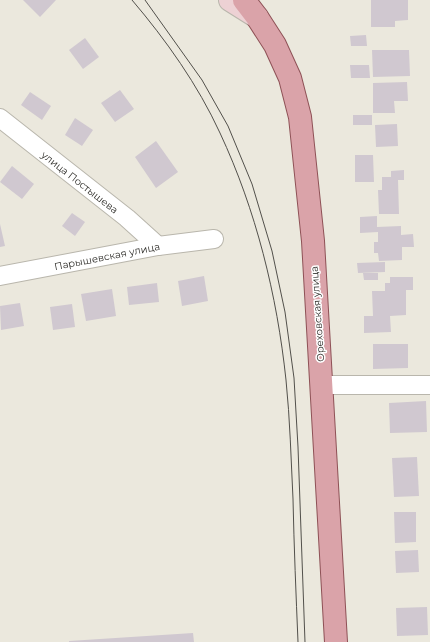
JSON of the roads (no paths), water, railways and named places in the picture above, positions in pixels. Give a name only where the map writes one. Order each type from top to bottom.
[{"type":"main road","points":[[230,0],[250,8]]},
{"type":"main road","name":"Ореховская улица","points":[[250,8],[275,46],[290,78],[300,117],[313,241],[336,642]]},
{"type":"street","name":"улица Постышева","points":[[0,118],[127,218],[158,246]]},
{"type":"street","name":"Парышевская улица","points":[[0,276],[158,246],[214,239]]},
{"type":"street","points":[[322,385],[430,385]]},
{"type":"tram line","points":[[132,0],[169,47],[191,80],[211,115],[233,162],[263,254],[277,316],[286,380],[293,499],[298,642]]},
{"type":"tram line","points":[[145,0],[202,80],[228,126],[252,184],[272,251],[285,312],[294,378],[305,642]]}]
